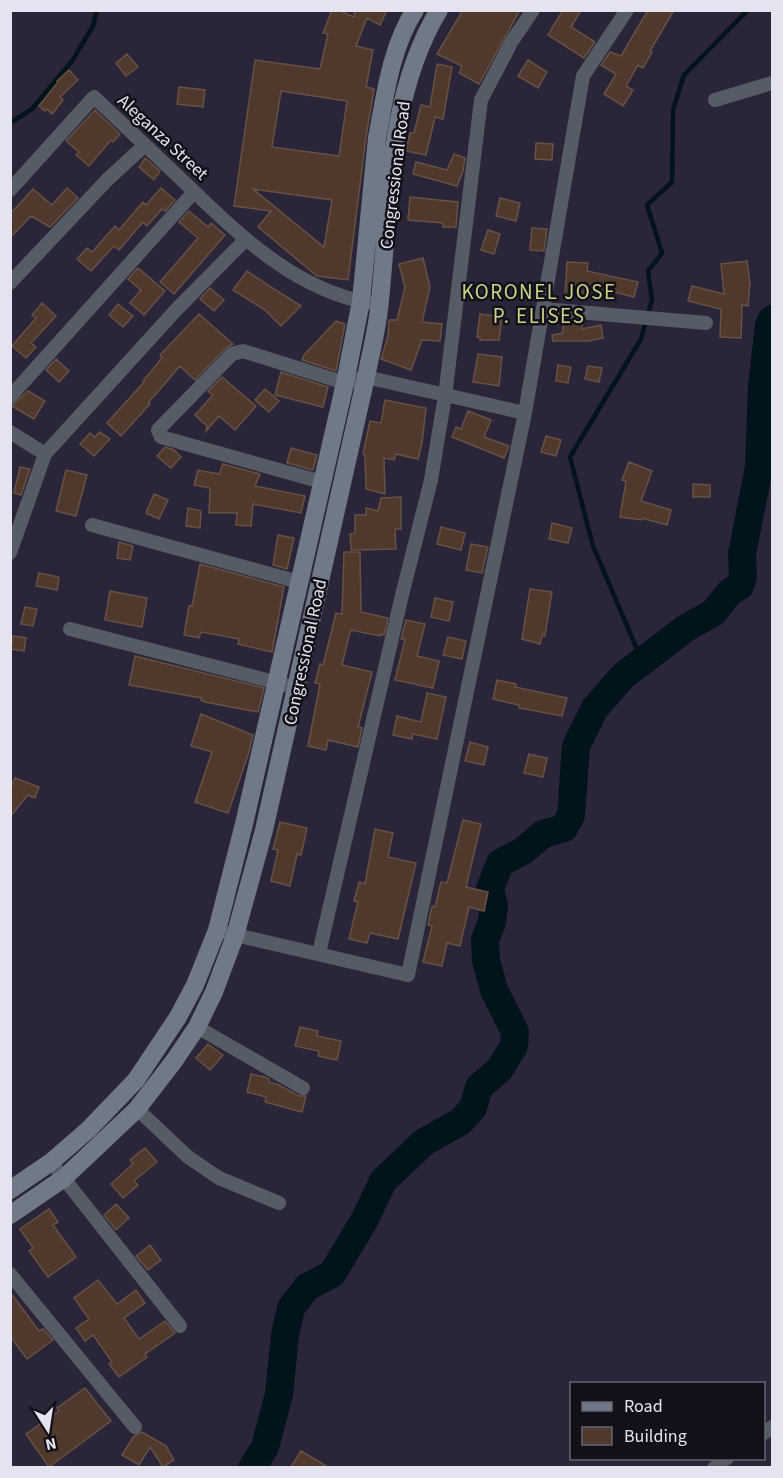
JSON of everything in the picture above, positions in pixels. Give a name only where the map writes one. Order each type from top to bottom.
[{"type":"main road","name":"Congressional Road","points":[[10,1190],[51,1162],[89,1129],[136,1080],[178,1017],[195,985],[217,930],[244,824],[345,383],[361,301],[377,138],[399,43],[415,10]]},
{"type":"main road","name":"Congressional Road","points":[[10,1215],[64,1178],[137,1108],[152,1090],[196,1027],[218,981],[235,936],[264,830],[366,377],[380,304],[399,115],[418,51],[439,10]]},
{"type":"main road","points":[[336,418],[355,422]]},
{"type":"main road","points":[[136,1080],[152,1090]]},
{"type":"street","points":[[319,953],[431,480],[445,396],[481,100],[512,41],[533,10]]},
{"type":"street","points":[[217,930],[408,975],[525,413],[583,76],[627,10]]},
{"type":"street","points":[[715,100],[772,83]]},
{"type":"street","name":"Aleganza Street","points":[[10,190],[94,97],[194,192],[274,262],[325,290],[380,304]]},
{"type":"street","points":[[10,283],[107,180],[145,145]]},
{"type":"street","points":[[10,397],[194,192]]},
{"type":"street","points":[[10,553],[45,454],[176,310],[246,239]]},
{"type":"street","points":[[543,309],[706,323]]},
{"type":"street","points":[[322,482],[161,437],[158,430],[232,354],[243,351],[345,383],[366,377],[525,413]]},
{"type":"street","points":[[10,432],[45,454]]},
{"type":"street","points":[[92,525],[299,582]]},
{"type":"street","points":[[70,628],[297,687]]},
{"type":"street","points":[[196,1027],[303,1088]]},
{"type":"street","points":[[137,1108],[188,1156],[211,1173],[279,1203]]},
{"type":"street","points":[[51,1162],[180,1326]]},
{"type":"street","points":[[10,1274],[135,1427]]},
{"type":"building","points":[[332,10],[338,10],[354,17],[355,13],[351,10],[387,10],[380,25],[367,18],[356,46],[373,50],[366,87],[374,89],[348,280],[317,276],[258,227],[271,211],[234,206],[255,60],[320,69],[328,34],[323,33]],"holes":[[[281,91],[347,101],[339,156],[272,147]],[[253,189],[332,200],[324,247],[275,207]]]},
{"type":"building","points":[[463,10],[520,10],[479,84],[459,73],[462,66],[437,54]]},
{"type":"building","points":[[563,10],[581,10],[571,27],[595,42],[584,58],[548,35]]},
{"type":"building","points":[[648,10],[674,10],[650,51],[652,52],[643,68],[638,65],[626,86],[633,90],[623,106],[604,94],[616,74],[601,65],[610,52],[621,56]]},
{"type":"building","points":[[127,54],[138,67],[126,76],[116,63]]},
{"type":"building","points":[[528,60],[547,72],[538,88],[518,76]]},
{"type":"building","points":[[437,64],[452,67],[443,119],[435,117],[426,155],[406,151],[410,133],[414,133],[421,105],[430,107]]},
{"type":"building","points":[[69,70],[78,80],[60,97],[63,100],[52,114],[47,109],[45,111],[39,106],[57,81]]},
{"type":"building","points":[[179,87],[205,90],[203,107],[177,104]]},
{"type":"building","points":[[95,110],[120,134],[113,142],[111,140],[89,166],[76,155],[79,152],[66,141]]},
{"type":"building","points":[[536,143],[553,144],[552,160],[535,159]]},
{"type":"building","points":[[454,154],[465,158],[457,186],[413,174],[416,162],[447,170]]},
{"type":"building","points":[[145,158],[160,171],[154,180],[139,167]]},
{"type":"building","points":[[67,188],[78,198],[50,227],[31,216],[10,238],[10,214],[33,189],[52,205]]},
{"type":"building","points":[[161,188],[175,200],[165,211],[162,209],[147,226],[143,222],[119,250],[114,246],[91,271],[77,259],[87,248],[92,252],[115,226],[119,230],[143,202],[146,205]]},
{"type":"building","points":[[410,197],[458,202],[456,227],[443,227],[443,223],[408,220]]},
{"type":"building","points":[[500,198],[520,203],[516,221],[496,216]]},
{"type":"building","points":[[189,211],[208,227],[211,223],[225,235],[174,294],[160,282],[198,238],[179,222]]},
{"type":"building","points":[[532,228],[547,229],[544,251],[530,250]]},
{"type":"building","points":[[488,230],[500,234],[494,254],[481,250]]},
{"type":"building","points":[[423,258],[430,287],[422,322],[442,324],[440,341],[422,340],[411,370],[381,359],[388,336],[389,320],[397,320],[405,287],[399,264]]},
{"type":"building","points":[[747,261],[750,283],[748,306],[742,305],[741,338],[720,337],[721,309],[688,301],[692,286],[724,294],[721,264]]},
{"type":"building","points":[[567,262],[588,263],[587,271],[638,282],[634,297],[611,291],[609,299],[579,292],[579,295],[565,294]]},
{"type":"building","points":[[138,268],[165,291],[144,315],[130,303],[141,290],[128,279]]},
{"type":"building","points":[[247,271],[301,306],[281,326],[265,310],[233,290]]},
{"type":"building","points":[[210,288],[224,300],[214,311],[200,299]]},
{"type":"building","points":[[42,303],[56,316],[31,343],[36,347],[26,358],[12,346],[36,318],[32,315]]},
{"type":"building","points":[[118,304],[133,316],[123,327],[109,315]]},
{"type":"building","points":[[199,314],[233,344],[226,348],[195,380],[180,366],[121,436],[107,423],[144,382],[162,358],[160,355]]},
{"type":"building","points":[[480,314],[502,317],[499,340],[480,340],[480,337],[477,337]]},
{"type":"building","points":[[336,321],[345,324],[336,371],[302,360],[304,355]]},
{"type":"building","points":[[563,321],[582,321],[582,329],[601,325],[603,338],[589,341],[553,341],[552,335],[563,333]]},
{"type":"building","points":[[478,354],[502,357],[499,386],[473,382]]},
{"type":"building","points":[[56,359],[69,371],[59,382],[46,370]]},
{"type":"building","points":[[558,365],[571,367],[568,383],[556,381]]},
{"type":"building","points":[[588,366],[602,368],[599,382],[585,379]]},
{"type":"building","points":[[281,372],[328,387],[323,407],[275,395]]},
{"type":"building","points":[[222,377],[256,406],[235,430],[219,416],[206,431],[207,426],[195,415],[213,395],[208,391]]},
{"type":"building","points":[[265,389],[279,401],[269,412],[255,400]]},
{"type":"building","points":[[28,391],[45,401],[34,419],[12,406]]},
{"type":"building","points":[[385,400],[426,408],[418,459],[396,454],[394,460],[384,458],[385,494],[366,489],[365,455],[363,454],[370,421],[381,423]]},
{"type":"building","points":[[468,411],[491,420],[484,437],[509,446],[504,458],[452,437],[456,427],[461,429]]},
{"type":"building","points":[[99,432],[110,439],[94,456],[80,444],[90,433],[95,437]]},
{"type":"building","points":[[546,436],[561,440],[556,456],[541,452]]},
{"type":"building","points":[[165,447],[174,450],[181,457],[171,468],[157,456]]},
{"type":"building","points":[[291,448],[317,455],[313,470],[287,463]]},
{"type":"building","points":[[629,462],[652,471],[641,501],[671,510],[667,525],[642,518],[642,520],[620,517],[626,481],[622,480]]},
{"type":"building","points":[[223,464],[260,474],[255,486],[305,496],[301,513],[253,504],[251,526],[236,525],[237,513],[209,513],[210,488],[194,485],[198,470],[219,474]]},
{"type":"building","points":[[20,467],[30,469],[21,495],[14,493]]},
{"type":"building","points":[[66,470],[87,475],[76,516],[56,511]]},
{"type":"building","points":[[693,484],[710,485],[710,497],[693,497]]},
{"type":"building","points":[[154,494],[168,500],[159,519],[146,513]]},
{"type":"building","points":[[401,497],[401,529],[395,529],[396,549],[351,550],[350,534],[355,533],[355,515],[366,515],[366,508],[378,511],[381,498]]},
{"type":"building","points":[[188,508],[201,511],[200,528],[186,526]]},
{"type":"building","points":[[552,523],[572,528],[568,543],[549,539]]},
{"type":"building","points":[[441,527],[465,533],[461,550],[437,544]]},
{"type":"building","points":[[278,535],[294,538],[287,569],[273,565]]},
{"type":"building","points":[[119,542],[133,546],[130,560],[117,558]]},
{"type":"building","points":[[471,544],[488,547],[482,573],[466,570]]},
{"type":"building","points":[[344,552],[360,552],[361,612],[388,618],[384,635],[351,630],[342,665],[372,672],[358,727],[362,728],[358,747],[328,740],[326,750],[308,746],[320,684],[315,683],[320,664],[323,665],[336,613],[342,614]]},
{"type":"building","points":[[200,564],[284,587],[272,652],[238,644],[239,639],[201,632],[199,638],[184,635]]},
{"type":"building","points":[[39,573],[59,577],[57,590],[36,586]]},
{"type":"building","points":[[530,589],[552,592],[545,636],[543,634],[540,644],[522,639]]},
{"type":"building","points":[[110,591],[147,598],[142,627],[105,620]]},
{"type":"building","points":[[435,598],[453,602],[449,621],[431,617]]},
{"type":"building","points":[[25,607],[37,609],[33,626],[21,624]]},
{"type":"building","points":[[406,620],[425,624],[417,656],[439,661],[433,688],[395,680],[405,639],[401,639]]},
{"type":"building","points":[[13,636],[26,638],[24,651],[11,649]]},
{"type":"building","points":[[448,637],[466,641],[462,659],[443,655]]},
{"type":"building","points":[[135,656],[264,688],[258,712],[205,702],[201,698],[129,685]]},
{"type":"building","points":[[497,680],[516,684],[515,687],[567,698],[562,716],[519,708],[519,705],[493,699]]},
{"type":"building","points":[[427,693],[446,697],[437,739],[413,734],[412,739],[393,735],[397,716],[421,722]]},
{"type":"building","points":[[201,714],[253,735],[228,813],[195,802],[212,752],[191,746]]},
{"type":"building","points":[[470,742],[488,747],[484,765],[465,761]]},
{"type":"building","points":[[529,754],[547,758],[543,777],[524,773]]},
{"type":"building","points":[[15,778],[39,787],[35,798],[28,795],[10,817],[10,789]]},
{"type":"building","points":[[463,820],[481,824],[466,887],[488,892],[484,911],[469,907],[460,946],[447,943],[442,966],[423,962],[432,926],[428,925],[432,906],[435,907],[441,882],[447,883]]},
{"type":"building","points":[[280,822],[307,828],[301,855],[297,854],[290,886],[271,881],[278,850],[273,849]]},
{"type":"building","points":[[375,829],[393,833],[388,857],[416,863],[398,939],[370,933],[367,943],[349,939],[358,902],[354,901],[359,882],[365,884]]},
{"type":"building","points":[[300,1027],[318,1031],[317,1036],[341,1041],[337,1060],[318,1056],[319,1051],[295,1046]]},
{"type":"building","points":[[208,1044],[223,1055],[210,1070],[196,1058]]},
{"type":"building","points":[[251,1074],[265,1077],[269,1079],[269,1082],[299,1096],[306,1096],[302,1112],[265,1102],[266,1097],[247,1092]]},
{"type":"building","points":[[145,1148],[157,1162],[134,1181],[138,1185],[123,1198],[111,1184],[133,1164],[130,1160]]},
{"type":"building","points":[[116,1204],[129,1218],[116,1230],[104,1215]]},
{"type":"building","points":[[49,1209],[58,1222],[53,1225],[76,1257],[48,1277],[29,1251],[33,1248],[20,1229]]},
{"type":"building","points":[[150,1245],[161,1260],[148,1270],[136,1256]]},
{"type":"building","points":[[98,1280],[117,1304],[136,1290],[145,1303],[124,1318],[139,1339],[165,1321],[175,1333],[145,1354],[147,1357],[119,1377],[109,1364],[112,1362],[93,1335],[85,1341],[76,1328],[89,1319],[74,1298]]},
{"type":"building","points":[[10,1292],[39,1331],[43,1329],[53,1340],[27,1359],[10,1336]]},
{"type":"building","points":[[85,1388],[111,1421],[49,1467],[26,1434],[59,1411],[57,1408]]},
{"type":"building","points":[[142,1432],[166,1446],[174,1460],[163,1467],[150,1447],[139,1465],[122,1455],[134,1436]]},
{"type":"building","points":[[301,1451],[328,1467],[291,1467]]},
{"type":"waterway","points":[[10,123],[32,109],[72,61],[93,26],[97,10]]},
{"type":"waterway","points":[[642,661],[593,546],[570,457],[641,339],[652,300],[648,271],[662,253],[647,205],[672,182],[673,110],[684,75],[748,10]]},
{"type":"waterway","points":[[252,1468],[265,1447],[279,1394],[285,1335],[291,1308],[307,1287],[332,1274],[365,1219],[383,1181],[424,1142],[460,1122],[473,1108],[479,1087],[499,1070],[514,1046],[515,1032],[494,990],[486,960],[485,940],[492,922],[494,906],[490,889],[500,863],[523,851],[543,834],[564,828],[571,815],[576,746],[595,708],[623,676],[686,628],[713,613],[730,592],[740,586],[743,577],[742,554],[759,467],[762,386],[769,325],[772,319]]},
{"type":"district","name":"KORONEL JOSE P. ELISES","points":[[539,304]]}]
